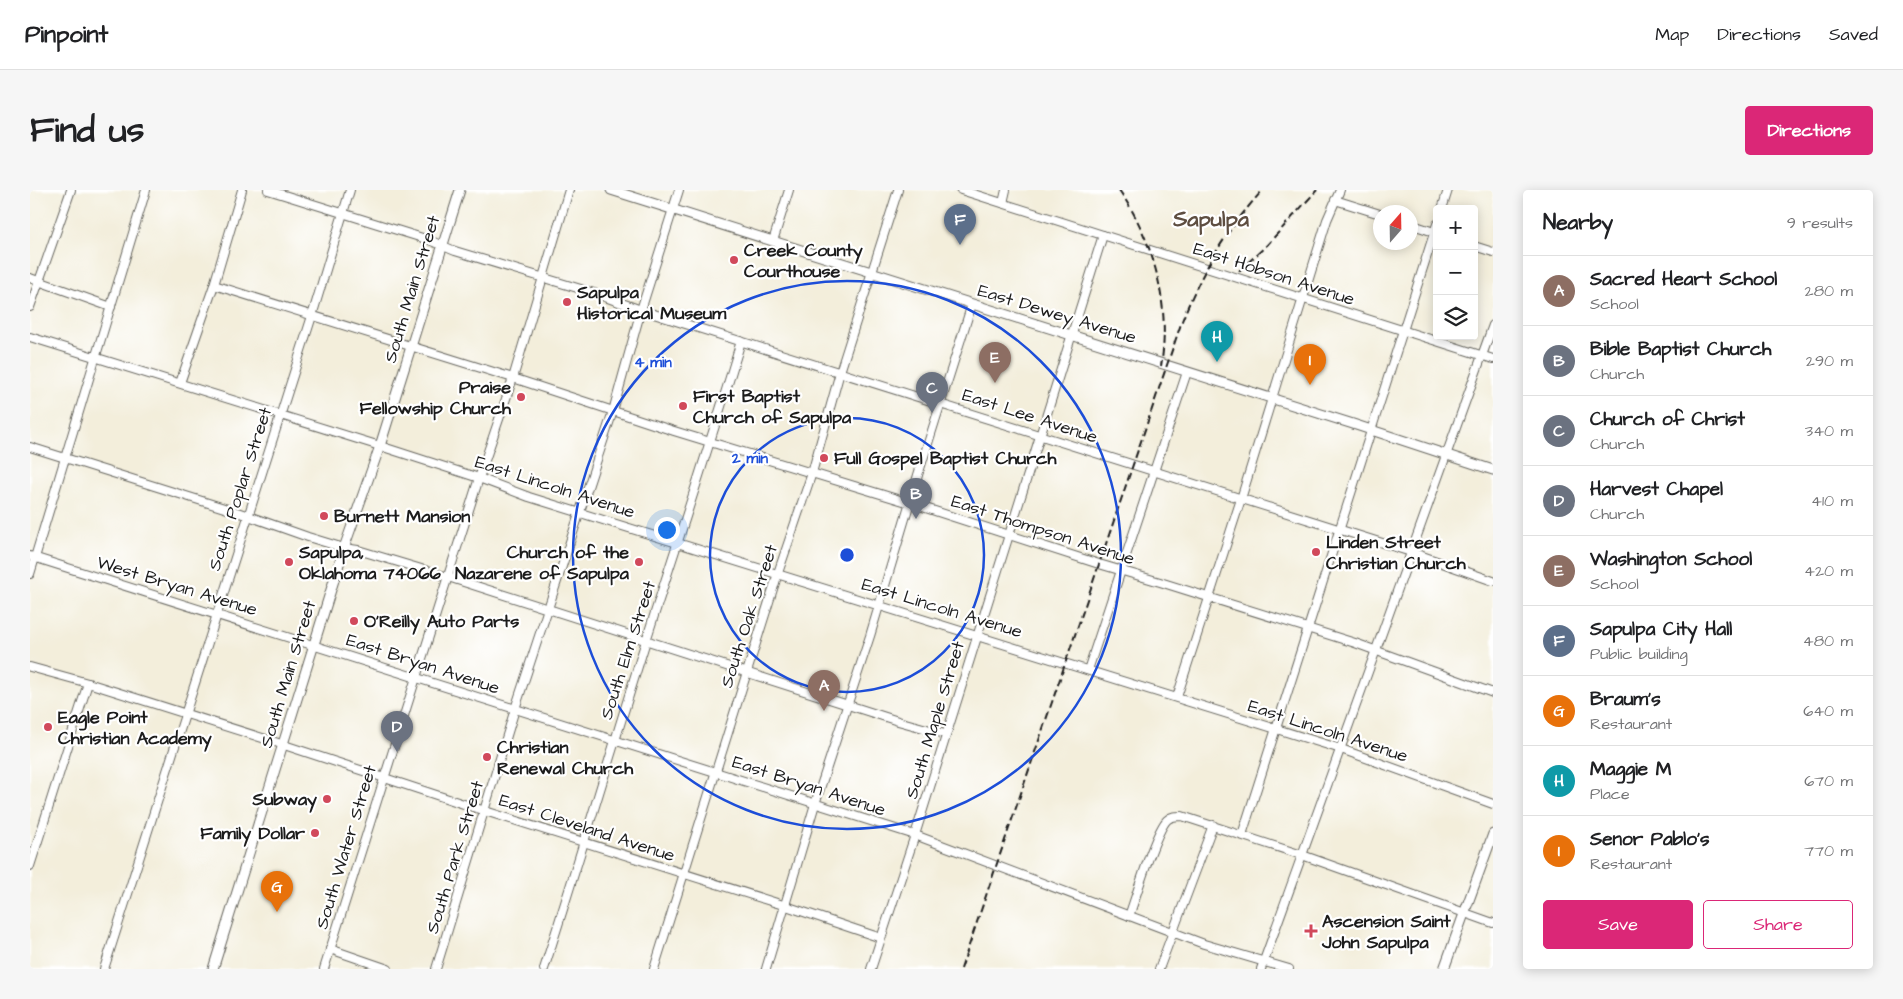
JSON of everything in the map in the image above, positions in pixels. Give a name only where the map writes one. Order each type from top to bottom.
[{"type":"main road","name":"South Main Street","points":[[213,969],[344,548],[380,446],[460,190]]},
{"type":"main road","name":"East Dewey Avenue","points":[[611,190],[1371,429],[1493,470]]},
{"type":"main road","points":[[1444,969],[1493,834]]},
{"type":"street","points":[[30,307],[71,190]]},
{"type":"street","points":[[30,574],[32,557],[96,358],[146,190]]},
{"type":"street","points":[[180,384],[214,285],[242,190]]},
{"type":"street","name":"East Lee Avenue","points":[[268,190],[429,240],[464,254],[1411,552],[1493,581]]},
{"type":"street","name":"South Poplar Street","points":[[104,969],[312,316],[350,190]]},
{"type":"street","name":"South Water Street","points":[[324,969],[512,378],[569,190]]},
{"type":"street","name":"South Park Street","points":[[436,969],[515,709],[613,411],[679,190]]},
{"type":"street","points":[[773,241],[789,190]]},
{"type":"street","name":"South Oak Street","points":[[654,969],[778,573],[812,473],[840,372],[898,190]]},
{"type":"street","name":"East Hobson Avenue","points":[[961,190],[1493,360]]},
{"type":"street","points":[[1003,203],[1006,190]]},
{"type":"street","points":[[1177,697],[1303,298],[1340,190]]},
{"type":"street","points":[[1443,205],[1448,190]]},
{"type":"street","points":[[1335,200],[1373,212]]},
{"type":"street","points":[[1418,226],[1433,228]]},
{"type":"street","name":"South Maple Street","points":[[871,969],[1010,536],[1103,235]]},
{"type":"street","points":[[1242,835],[1433,238]]},
{"type":"street","points":[[1478,247],[1493,252]]},
{"type":"street","points":[[30,278],[111,307]]},
{"type":"street","name":"East Thompson Avenue","points":[[214,285],[512,378],[711,443],[910,503],[1376,650],[1493,693]]},
{"type":"street","points":[[766,969],[815,804],[880,605],[972,304]]},
{"type":"street","points":[[1262,965],[1493,325]]},
{"type":"street","name":"East Lincoln Avenue","points":[[30,338],[280,414],[479,478],[529,497],[1341,749],[1493,804]]},
{"type":"street","name":"South Elm Street","points":[[544,969],[585,843],[646,641],[711,443],[741,341]]},
{"type":"street","points":[[1088,670],[1188,372]]},
{"type":"street","points":[[30,448],[237,512],[344,548],[358,550],[448,577],[848,706],[945,734]]},
{"type":"street","name":"West Bryan Avenue","points":[[32,557],[315,645]]},
{"type":"street","name":"East Bryan Avenue","points":[[315,645],[915,835],[1216,949],[1262,965],[1289,969]]},
{"type":"street","name":"East Cleveland Avenue","points":[[30,667],[88,682],[881,938]]},
{"type":"street","points":[[30,866],[88,682]]},
{"type":"street","points":[[1129,916],[1160,831],[1168,819],[1182,816],[1302,855],[1493,923]]},
{"type":"street","points":[[1160,969],[1213,825]]},
{"type":"street","points":[[330,949],[388,969]]},
{"type":"railway","points":[[1119,190],[1142,230],[1157,274],[1164,320],[1161,366]]},
{"type":"railway","points":[[961,969],[1182,321],[1206,268],[1238,220],[1263,190]]},
{"type":"railway","points":[[1239,271],[1267,245],[1317,190]]},
{"type":"place","name":"Sapulpa City Hall","points":[[960,245]]},
{"type":"place","name":"Creek County Courthouse","points":[[734,260]]},
{"type":"place","name":"Sapulpa Historical Museum","points":[[567,302]]},
{"type":"place","name":"Maggie M","points":[[1217,362]]},
{"type":"place","name":"Washington School","points":[[995,383]]},
{"type":"place","name":"Senor Pablo's","points":[[1310,385]]},
{"type":"place","name":"Praise Fellowship Church","points":[[521,397]]},
{"type":"place","name":"First Baptist Church of Sapulpa","points":[[683,406]]},
{"type":"place","name":"Church of Christ","points":[[932,413]]},
{"type":"place","name":"Full Gospel Baptist Church","points":[[824,458]]},
{"type":"place","name":"Burnett Mansion","points":[[324,516]]},
{"type":"place","name":"Bible Baptist Church","points":[[916,519]]},
{"type":"place","name":"Linden Street Christian Church","points":[[1316,552]]},
{"type":"place","name":"Sapulpa, Oklahoma 74066","points":[[289,562]]},
{"type":"place","name":"Church of the Nazarene of Sapulpa","points":[[639,562]]},
{"type":"place","name":"O'Reilly Auto Parts","points":[[354,621]]},
{"type":"place","name":"Sacred Heart School","points":[[824,711]]},
{"type":"place","name":"Eagle Point Christian Academy","points":[[48,727]]},
{"type":"place","name":"Harvest Chapel","points":[[397,752]]},
{"type":"place","name":"Christian Renewal Church","points":[[487,757]]},
{"type":"place","name":"Subway","points":[[327,799]]},
{"type":"place","name":"Family Dollar","points":[[315,833]]},
{"type":"place","name":"Braum's","points":[[277,912]]},
{"type":"place","name":"Ascension Saint John Sapulpa","points":[[1311,931]]},
{"type":"district","name":"Sapulpa","points":[[1211,219]]}]
